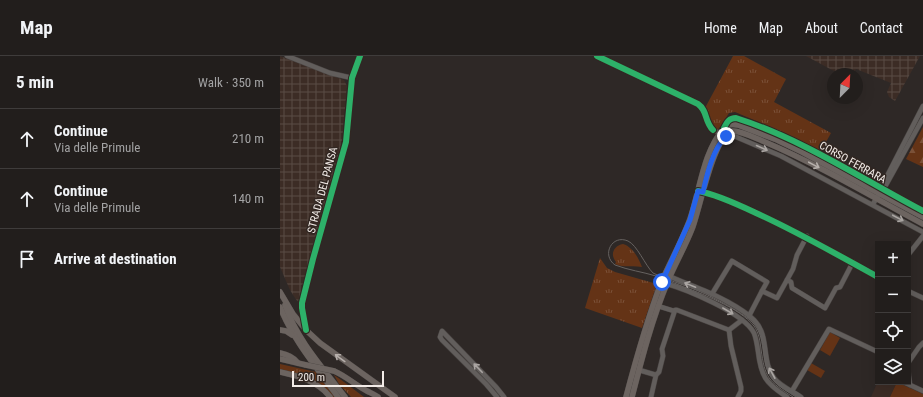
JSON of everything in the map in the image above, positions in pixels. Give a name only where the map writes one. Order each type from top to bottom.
[{"type":"main road","name":"CORSO FERRARA","points":[[724,128],[729,124],[738,125],[777,140],[881,191],[923,217]]},
{"type":"main road","points":[[632,397],[636,369],[655,300],[692,228],[706,162],[711,151],[723,135],[724,128]]},
{"type":"main road","name":"CORSO FERRARA","points":[[723,135],[734,131],[763,141],[802,158],[923,224]]},
{"type":"main road","points":[[626,397],[658,306],[664,283]]},
{"type":"main road","points":[[280,292],[293,314],[306,330],[320,343],[395,397]]},
{"type":"main road","points":[[280,292],[286,310],[299,335],[345,397]]},
{"type":"main road","points":[[280,306],[288,325],[307,356],[338,397]]},
{"type":"main road","points":[[280,330],[290,333],[300,350],[307,356]]},
{"type":"main road","points":[[280,353],[288,355],[299,363]]},
{"type":"main road","points":[[280,359],[334,371],[378,397]]},
{"type":"main road","points":[[280,372],[307,380],[318,386],[330,397]]},
{"type":"main road","points":[[367,391],[372,397]]},
{"type":"street","points":[[286,56],[330,73],[352,78]]},
{"type":"street","name":"STRADA DEL PANSA","points":[[306,330],[302,303],[346,142],[352,78],[360,56]]},
{"type":"street","points":[[597,56],[698,104],[702,107],[710,127],[713,130],[723,135],[734,136],[781,156],[923,232]]},
{"type":"street","points":[[881,191],[883,184],[923,106],[923,102]]},
{"type":"street","name":"CORSO FERRARA","points":[[724,128],[728,120],[736,118],[773,132],[807,148],[881,191],[923,211]]},
{"type":"street","points":[[873,204],[886,185],[923,118]]},
{"type":"street","name":"CORSO FERRARA","points":[[773,132],[802,152]]},
{"type":"street","points":[[701,190],[749,209],[807,236],[875,272]]},
{"type":"street","points":[[762,290],[777,298],[793,269],[807,236]]},
{"type":"street","points":[[911,251],[923,236]]},
{"type":"street","points":[[712,294],[732,261],[767,282],[749,316]]},
{"type":"street","points":[[854,262],[875,275]]},
{"type":"street","points":[[787,280],[791,282],[792,288],[825,308],[836,288],[840,287],[854,262]]},
{"type":"street","points":[[668,275],[712,294],[749,316],[762,332],[768,368],[773,377],[780,384],[801,397]]},
{"type":"street","points":[[664,283],[725,309],[749,326],[754,334],[763,375],[771,386],[787,397]]},
{"type":"street","points":[[911,294],[923,300]]},
{"type":"street","points":[[658,306],[674,311],[677,310],[729,330]]},
{"type":"street","points":[[651,397],[656,375],[659,372],[663,356],[662,348],[674,311]]},
{"type":"street","points":[[729,330],[742,320]]},
{"type":"street","points":[[792,391],[829,329],[875,351]]},
{"type":"street","points":[[729,330],[731,346],[741,387],[738,397]]},
{"type":"street","points":[[497,397],[442,340],[440,337],[442,331],[504,397]]},
{"type":"street","points":[[911,359],[922,344],[923,339]]},
{"type":"street","points":[[636,369],[656,375]]},
{"type":"street","points":[[910,385],[923,391]]},
{"type":"shaded area","points":[[280,56],[344,80],[347,86],[342,141],[298,302],[290,290],[280,267]]},
{"type":"shaded area","points":[[806,56],[920,56],[895,101],[889,97],[887,92],[891,83],[863,72],[863,68],[828,68]]},
{"type":"shaded area","points":[[876,385],[896,385],[890,397],[871,397]]},
{"type":"green space","points":[[733,56],[744,56],[786,79],[774,102],[831,133],[821,151],[785,133],[735,112],[729,113],[718,130],[712,127],[707,118],[705,108]]},
{"type":"green space","points":[[923,127],[923,167],[906,159]]},
{"type":"green space","points":[[623,244],[633,250],[642,267],[622,266],[615,264],[616,262],[613,257],[614,251],[617,247]]},
{"type":"green space","points":[[600,258],[607,268],[615,272],[657,284],[642,328],[585,308]]},
{"type":"green space","points":[[830,332],[840,338],[830,356],[820,350]]},
{"type":"green space","points":[[811,363],[825,371],[821,378],[807,370]]},
{"type":"green space","points":[[280,364],[316,372],[335,397],[333,397],[322,386],[309,378],[280,369]]},
{"type":"green space","points":[[334,375],[364,397],[351,397],[339,384]]},
{"type":"green space","points":[[896,385],[904,385],[923,394],[923,397],[890,397]]},
{"type":"tram line","points":[[793,397],[778,387],[766,373],[762,359],[760,340],[756,329],[748,319],[730,307],[698,292],[656,276],[615,265],[609,256],[610,247],[613,243],[617,240],[628,241],[635,247],[653,273],[712,297],[722,302],[737,311],[750,320],[754,324],[761,338],[769,375],[779,386],[796,397]]},
{"type":"cycle path","points":[[306,330],[302,303],[346,142],[352,78],[360,56]]},
{"type":"cycle path","points":[[597,56],[698,104],[703,110],[708,123],[713,130]]},
{"type":"cycle path","points":[[724,128],[728,121],[736,118],[784,137],[831,160],[923,211]]},
{"type":"cycle path","points":[[698,191],[727,200],[772,220],[875,275]]},
{"type":"route","points":[[662,282],[690,220],[698,191],[703,192],[713,159],[720,143],[726,136]]}]
